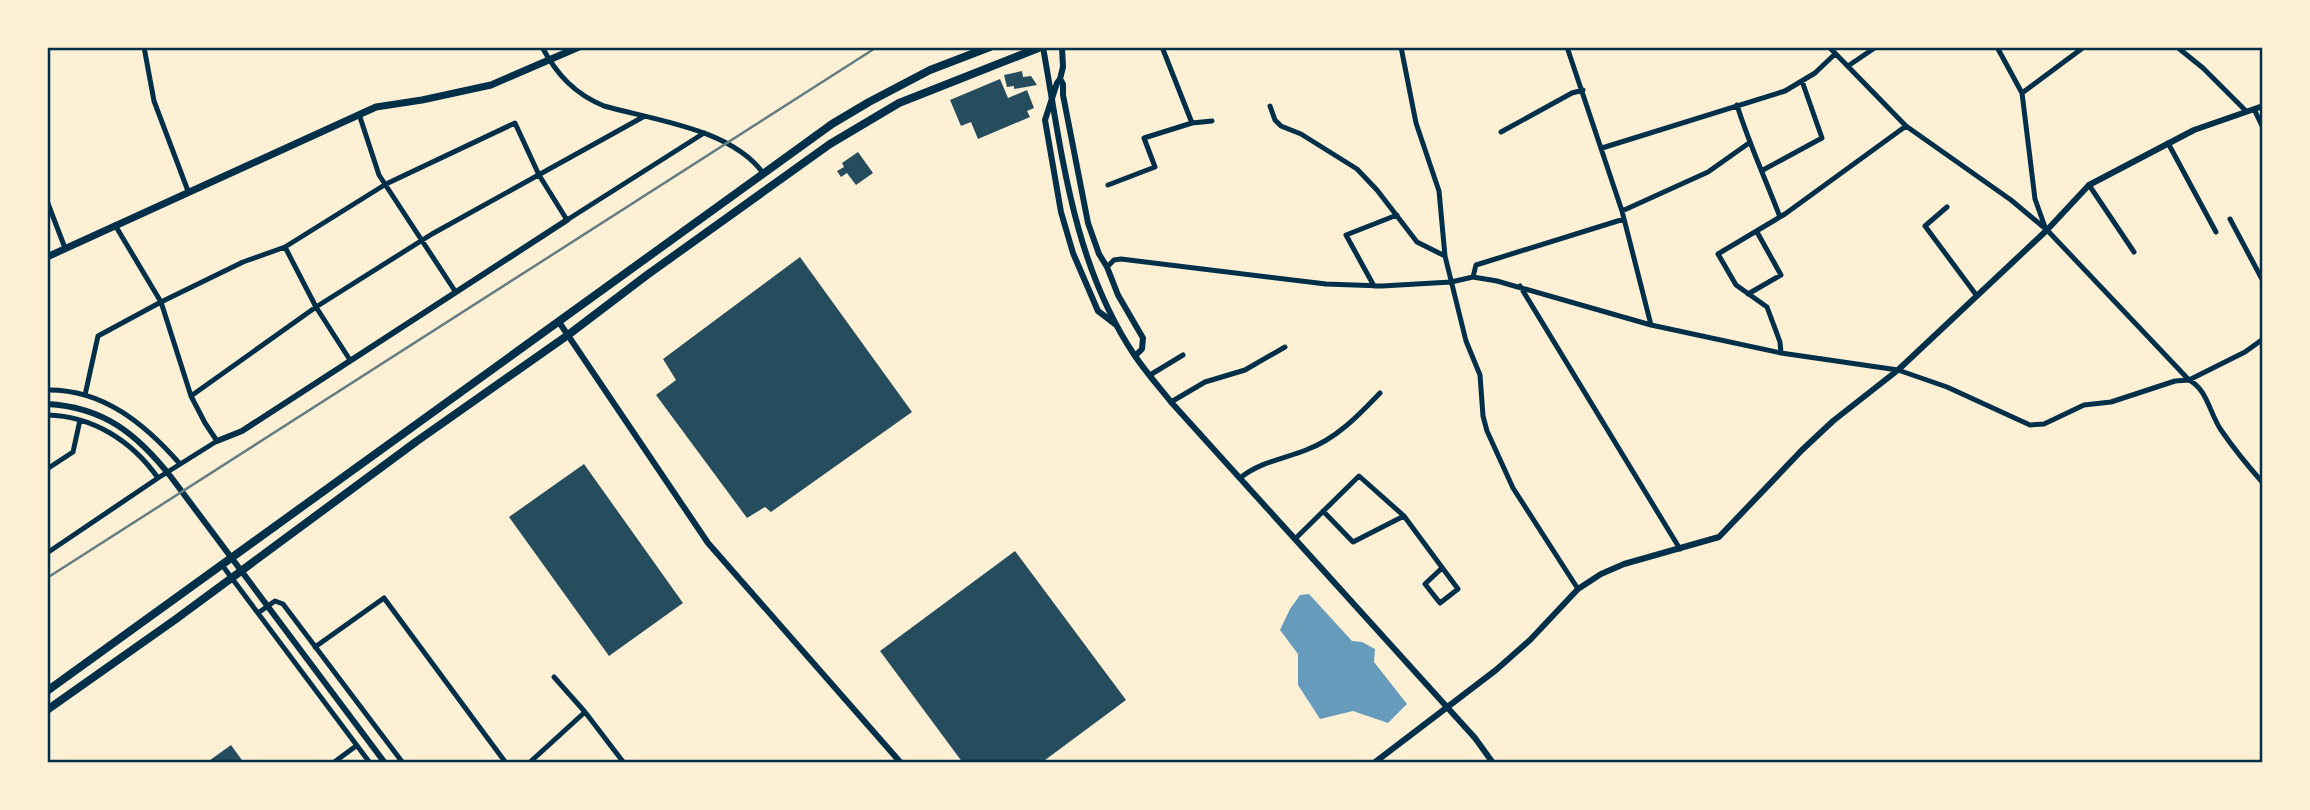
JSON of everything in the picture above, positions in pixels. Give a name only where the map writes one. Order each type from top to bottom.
[{"type":"highway","points":[[47,691],[832,124],[930,70],[990,47]]},
{"type":"highway","points":[[47,710],[830,144],[878,114],[934,87],[1042,47]]},
{"type":"main road","points":[[47,257],[376,107],[471,90],[501,81],[579,47]]},
{"type":"street","points":[[144,47],[154,101],[188,191]]},
{"type":"street","points":[[542,47],[549,61],[572,89],[587,99],[704,133],[727,143],[757,165],[763,173]]},
{"type":"street","points":[[1042,47],[1067,187],[1082,245],[1096,282],[1135,356],[1171,402],[1448,707],[1493,763]]},
{"type":"street","points":[[1062,47],[1060,79],[1045,120],[1061,212],[1073,253],[1098,311],[1117,325]]},
{"type":"street","points":[[1162,47],[1192,123]]},
{"type":"street","points":[[1401,47],[1416,123],[1439,191],[1445,256],[1466,341],[1480,375],[1483,416],[1487,431],[1513,488],[1578,589]]},
{"type":"street","points":[[1567,47],[1622,211],[1651,326]]},
{"type":"street","points":[[1829,47],[1906,126],[2011,200],[2047,230],[2189,380],[2198,384],[2218,427],[2240,458],[2263,483]]},
{"type":"street","points":[[1848,66],[1876,47]]},
{"type":"street","points":[[1997,47],[2022,93],[2035,200],[2047,230]]},
{"type":"street","points":[[2022,93],[2084,47]]},
{"type":"street","points":[[2177,47],[2250,110],[2263,128]]},
{"type":"street","points":[[1602,148],[1785,91],[1815,73],[1835,54]]},
{"type":"street","points":[[1060,79],[1088,223],[1118,295],[1143,338],[1142,349],[1135,356]]},
{"type":"street","points":[[1763,170],[1822,138],[1802,81]]},
{"type":"street","points":[[1501,132],[1583,90]]},
{"type":"street","points":[[1737,105],[1749,143],[1763,170],[1780,218]]},
{"type":"street","points":[[1270,106],[1275,121],[1281,126],[1301,134],[1357,169],[1377,190],[1417,242],[1445,256]]},
{"type":"street","points":[[1374,763],[1496,670],[1530,640],[1578,589],[1601,574],[1624,564],[1719,537],[1833,421],[1898,370],[2047,230],[2080,192],[2194,130],[2263,106]]},
{"type":"street","points":[[359,114],[379,175],[455,291]]},
{"type":"street","points":[[191,396],[316,307],[422,241],[643,117]]},
{"type":"street","points":[[1108,185],[1155,167],[1144,138],[1192,123],[1212,121]]},
{"type":"street","points":[[85,395],[98,336],[243,262],[285,247],[386,184],[515,123],[539,174],[567,220]]},
{"type":"street","points":[[1781,354],[1780,342],[1766,307],[1736,285],[1718,254],[1780,218],[1906,126]]},
{"type":"street","points":[[47,553],[158,478],[242,430],[704,133]]},
{"type":"street","points":[[1622,211],[1708,172],[1749,143]]},
{"type":"street","points":[[2168,143],[2216,232]]},
{"type":"street","points":[[2089,186],[2134,252]]},
{"type":"street","points":[[47,201],[65,248]]},
{"type":"street","points":[[1947,207],[1925,226],[1977,296]]},
{"type":"street","points":[[1374,286],[1346,235],[1397,215]]},
{"type":"street","points":[[1473,277],[1476,265],[1624,219]]},
{"type":"street","points":[[2230,219],[2263,281]]},
{"type":"street","points":[[114,225],[161,302],[191,396],[217,442]]},
{"type":"street","points":[[1748,294],[1781,275],[1757,232]]},
{"type":"street","points":[[285,247],[316,307],[350,360]]},
{"type":"street","points":[[1107,267],[1114,260],[1121,259],[1325,284],[1374,286],[1451,282],[1473,277],[1520,286],[1651,326],[1781,354],[1898,370],[1947,387],[2030,425],[2044,424],[2084,405],[2111,402],[2175,381],[2189,380],[2245,352],[2263,339]]},
{"type":"street","points":[[1520,286],[1680,550]]},
{"type":"street","points":[[559,322],[708,543],[901,763]]},
{"type":"street","points":[[1171,402],[1205,382],[1245,370],[1285,347]]},
{"type":"street","points":[[1150,376],[1183,355]]},
{"type":"street","points":[[47,390],[85,395],[122,410],[156,436],[180,464]]},
{"type":"street","points":[[1240,478],[1254,467],[1309,449],[1346,428],[1380,393]]},
{"type":"street","points":[[47,404],[94,413],[115,423],[143,443],[385,763]]},
{"type":"street","points":[[47,415],[80,420],[113,434],[133,448],[158,478]]},
{"type":"street","points":[[47,469],[73,452],[80,420]]},
{"type":"street","points":[[1296,538],[1359,476],[1404,516],[1458,589],[1440,603],[1425,584],[1442,568]]},
{"type":"street","points":[[1323,511],[1353,541],[1404,516]]},
{"type":"street","points":[[222,565],[370,763]]},
{"type":"street","points":[[315,648],[384,598],[506,763]]},
{"type":"street","points":[[258,613],[275,601],[283,604],[402,763]]},
{"type":"street","points":[[554,677],[624,763]]},
{"type":"street","points":[[528,763],[585,712]]},
{"type":"street","points":[[332,763],[356,746]]},
{"type":"water","points":[[1309,594],[1352,641],[1362,642],[1375,649],[1374,662],[1407,704],[1388,723],[1353,711],[1320,719],[1298,685],[1298,654],[1280,630],[1300,595]]},
{"type":"building","points":[[1022,71],[1023,77],[1031,76],[1037,85],[1014,89],[1014,86],[1007,87],[1004,75]]},
{"type":"building","points":[[1000,79],[1008,98],[1027,90],[1034,108],[1027,111],[1030,117],[978,139],[971,122],[961,126],[950,100]]},
{"type":"building","points":[[858,152],[873,173],[856,185],[847,173],[841,177],[837,171],[844,167],[842,163]]},
{"type":"building","points":[[800,257],[912,412],[771,512],[765,507],[747,518],[656,395],[676,380],[663,359]]},
{"type":"building","points":[[584,464],[683,603],[609,656],[509,517]]},
{"type":"building","points":[[1015,551],[1126,700],[1041,763],[963,763],[880,651]]},
{"type":"building","points":[[231,745],[244,763],[206,763]]},
{"type":"railway","points":[[47,578],[877,47]]}]
